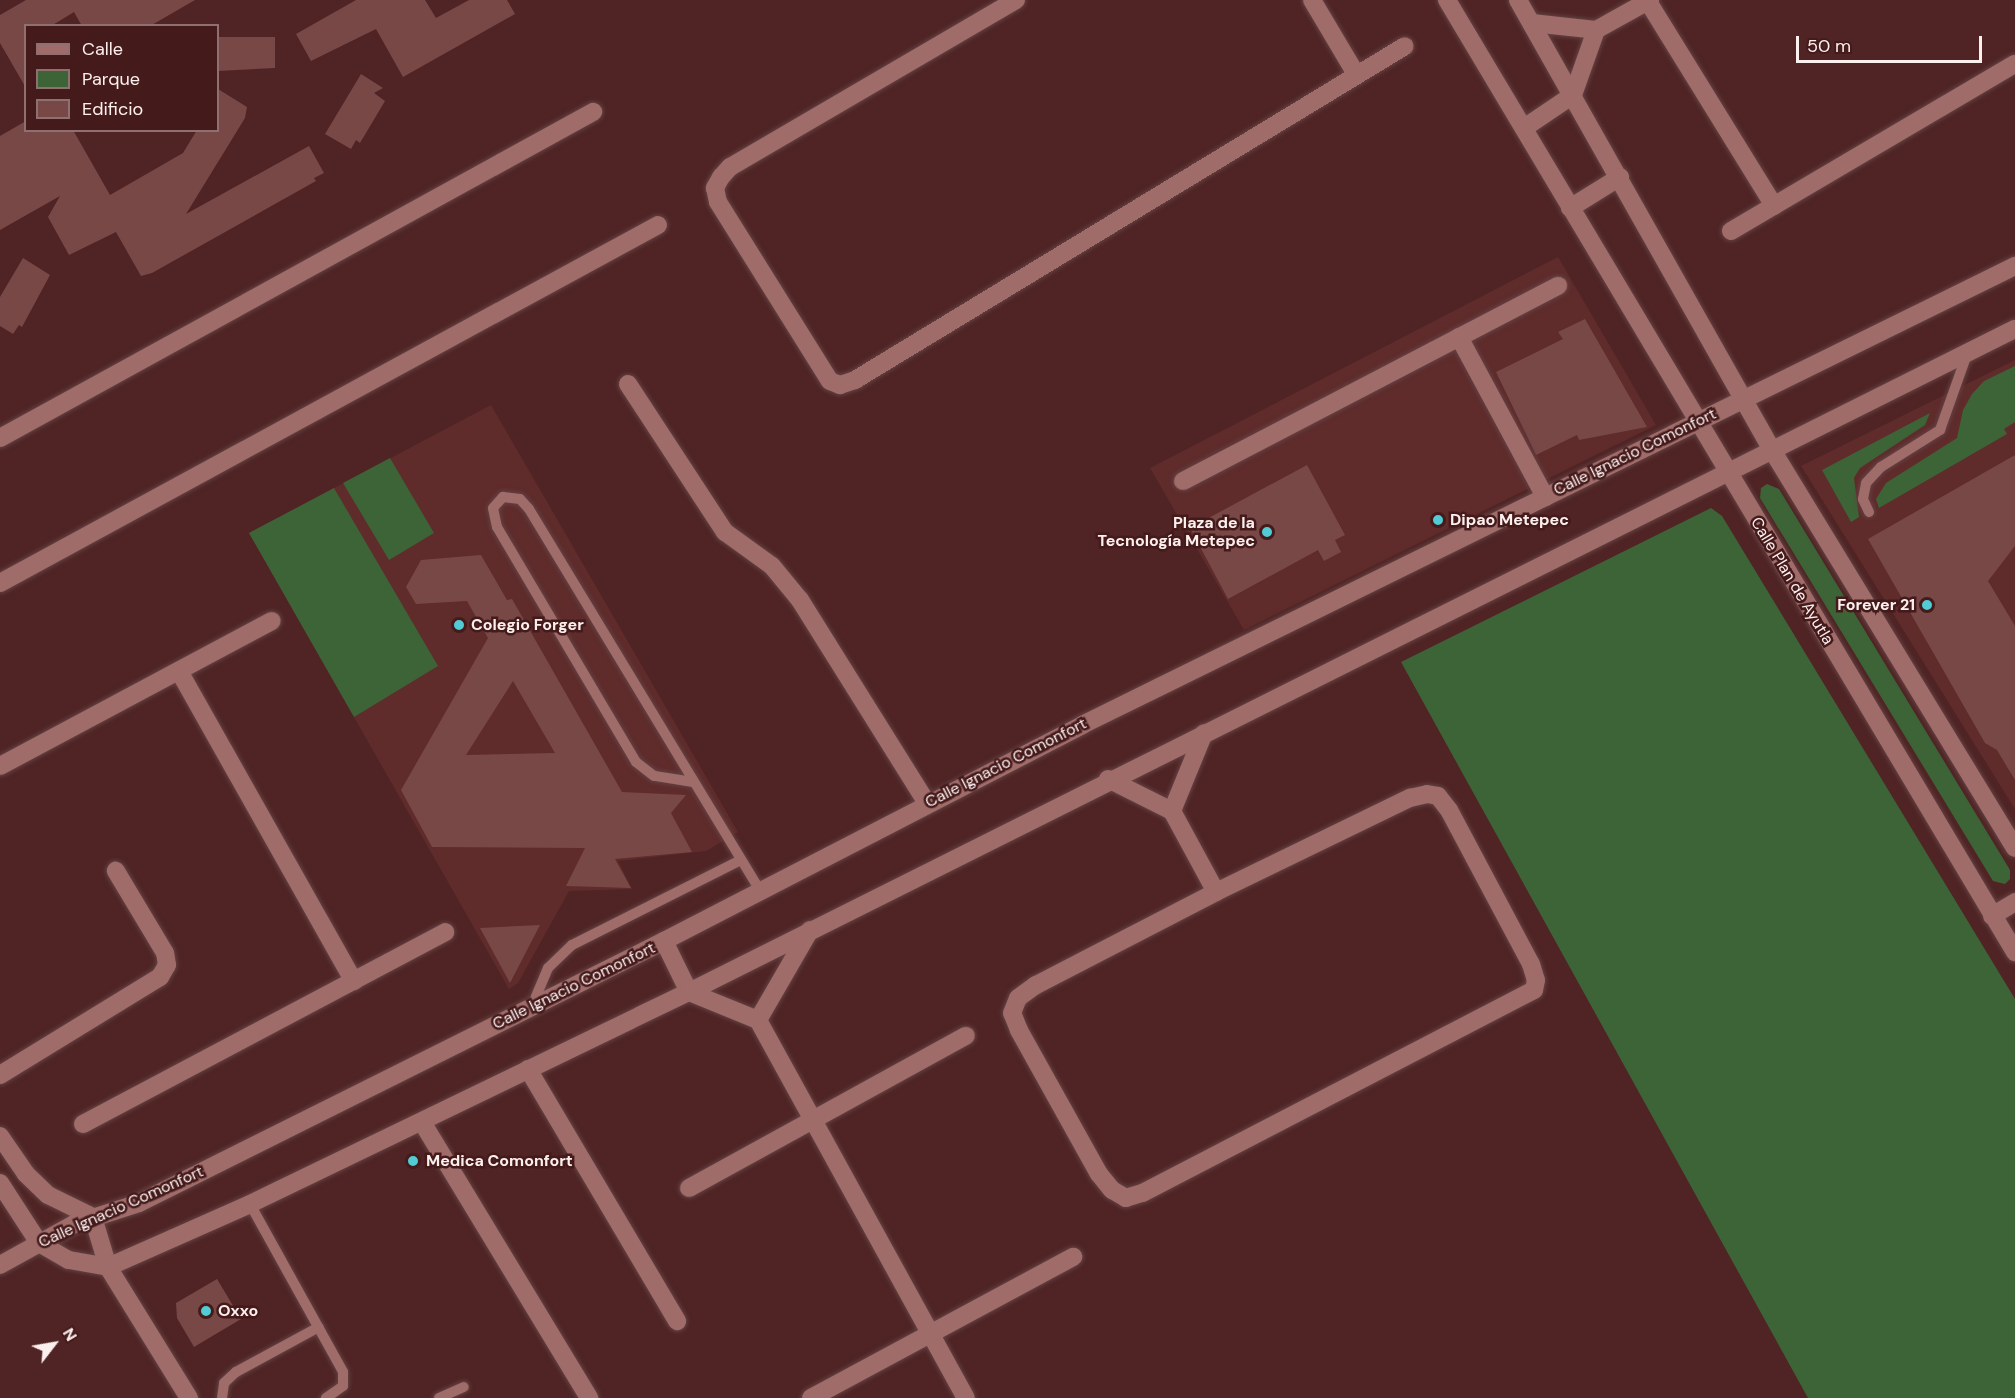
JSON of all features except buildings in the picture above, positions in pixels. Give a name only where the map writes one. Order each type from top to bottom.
[{"type":"street","points":[[1016,0],[730,167],[721,177],[716,188],[717,202],[830,381],[840,385],[855,380],[1405,46]]},
{"type":"street","points":[[1312,0],[1356,74]]},
{"type":"street","name":"Calle Plan de Ayutla","points":[[1447,0],[2015,952]]},
{"type":"street","points":[[1518,0],[1620,177],[1772,450],[2015,848]]},
{"type":"street","points":[[1532,23],[1596,30],[1648,0],[1774,206]]},
{"type":"street","points":[[1524,128],[1573,95],[1596,30]]},
{"type":"street","points":[[1731,231],[2015,64]]},
{"type":"street","points":[[0,438],[593,112]]},
{"type":"street","points":[[1570,208],[1620,177]]},
{"type":"street","points":[[0,583],[658,225]]},
{"type":"street","name":"Calle Ignacio Comonfort","points":[[0,1265],[93,1217],[139,1203],[664,941],[927,803],[2015,266]]},
{"type":"street","points":[[1183,481],[1558,286]]},
{"type":"street","points":[[0,1183],[39,1243],[69,1260],[108,1267],[250,1204],[689,992],[1108,779],[1728,474],[2015,328]]},
{"type":"street","points":[[1459,337],[1545,497]]},
{"type":"street","points":[[628,384],[725,532],[772,566],[800,600],[927,803]]},
{"type":"street","points":[[0,766],[272,621]]},
{"type":"street","points":[[179,671],[354,981]]},
{"type":"street","points":[[1172,811],[1204,733]]},
{"type":"street","points":[[1108,779],[1172,811],[1216,892]]},
{"type":"street","points":[[1427,794],[1438,796],[1449,810],[1531,964],[1536,980],[1534,990],[1126,1198],[1112,1190],[1099,1174],[1012,1012],[1018,998],[1036,985],[1216,892],[1410,798],[1427,794]]},
{"type":"street","points":[[0,1076],[160,977],[167,965],[165,953],[116,871]]},
{"type":"street","points":[[1992,916],[2015,902]]},
{"type":"street","points":[[758,1020],[810,930]]},
{"type":"street","points":[[83,1124],[444,933]]},
{"type":"street","points":[[664,941],[689,992],[758,1020],[966,1398]]},
{"type":"street","points":[[689,1188],[966,1036]]},
{"type":"street","points":[[528,1069],[677,1321]]},
{"type":"street","points":[[422,1122],[589,1398]]},
{"type":"street","points":[[0,1136],[26,1174],[48,1196],[93,1217],[108,1267],[189,1398]]},
{"type":"street","points":[[811,1398],[1073,1257]]},
{"type":"lane","points":[[1869,512],[1863,499],[1866,483],[1881,467],[1940,430],[1968,352]]},
{"type":"lane","points":[[693,782],[654,776],[636,762],[496,527],[493,508],[503,497],[520,499],[529,509],[760,891]]},
{"type":"lane","points":[[532,1006],[548,968],[566,950],[741,860]]},
{"type":"lane","points":[[250,1204],[319,1327],[345,1380],[343,1386],[326,1398]]},
{"type":"lane","points":[[222,1398],[224,1383],[236,1372],[319,1327]]},
{"type":"lane","points":[[440,1398],[464,1387]]},
{"type":"shaded area","points":[[1558,257],[1656,425],[1244,630],[1150,468]]},
{"type":"shaded area","points":[[2015,360],[2015,809],[1801,466]]},
{"type":"shaded area","name":"Colegio Forger","points":[[491,405],[738,832],[706,851],[618,861],[632,889],[569,891],[518,983],[509,989],[249,533]]},
{"type":"green space","points":[[2015,366],[2015,422],[2004,429],[2007,434],[1879,508],[1876,499],[1886,483],[1957,438],[1963,410],[1972,394],[1984,381]]},
{"type":"green space","points":[[1930,413],[1925,425],[1860,468],[1854,478],[1859,517],[1851,522],[1822,470]]},
{"type":"green space","points":[[390,458],[434,533],[389,560],[343,483]]},
{"type":"green space","points":[[1767,484],[1779,489],[2010,870],[2010,879],[2005,884],[1993,881],[1760,498],[1761,488]]},
{"type":"green space","points":[[334,488],[438,666],[354,717],[249,533]]},
{"type":"green space","points":[[1711,508],[1722,516],[2015,999],[2015,1398],[1808,1398],[1401,662]]},
{"type":"place","name":"Dipao Metepec","points":[[1438,520]]},
{"type":"place","name":"Plaza de la Tecnología Metepec","points":[[1267,532]]},
{"type":"place","name":"Forever 21","points":[[1927,605]]},
{"type":"place","name":"Colegio Forger","points":[[459,625]]},
{"type":"place","name":"Medica Comonfort","points":[[413,1161]]},
{"type":"place","name":"Oxxo","points":[[206,1311]]}]
